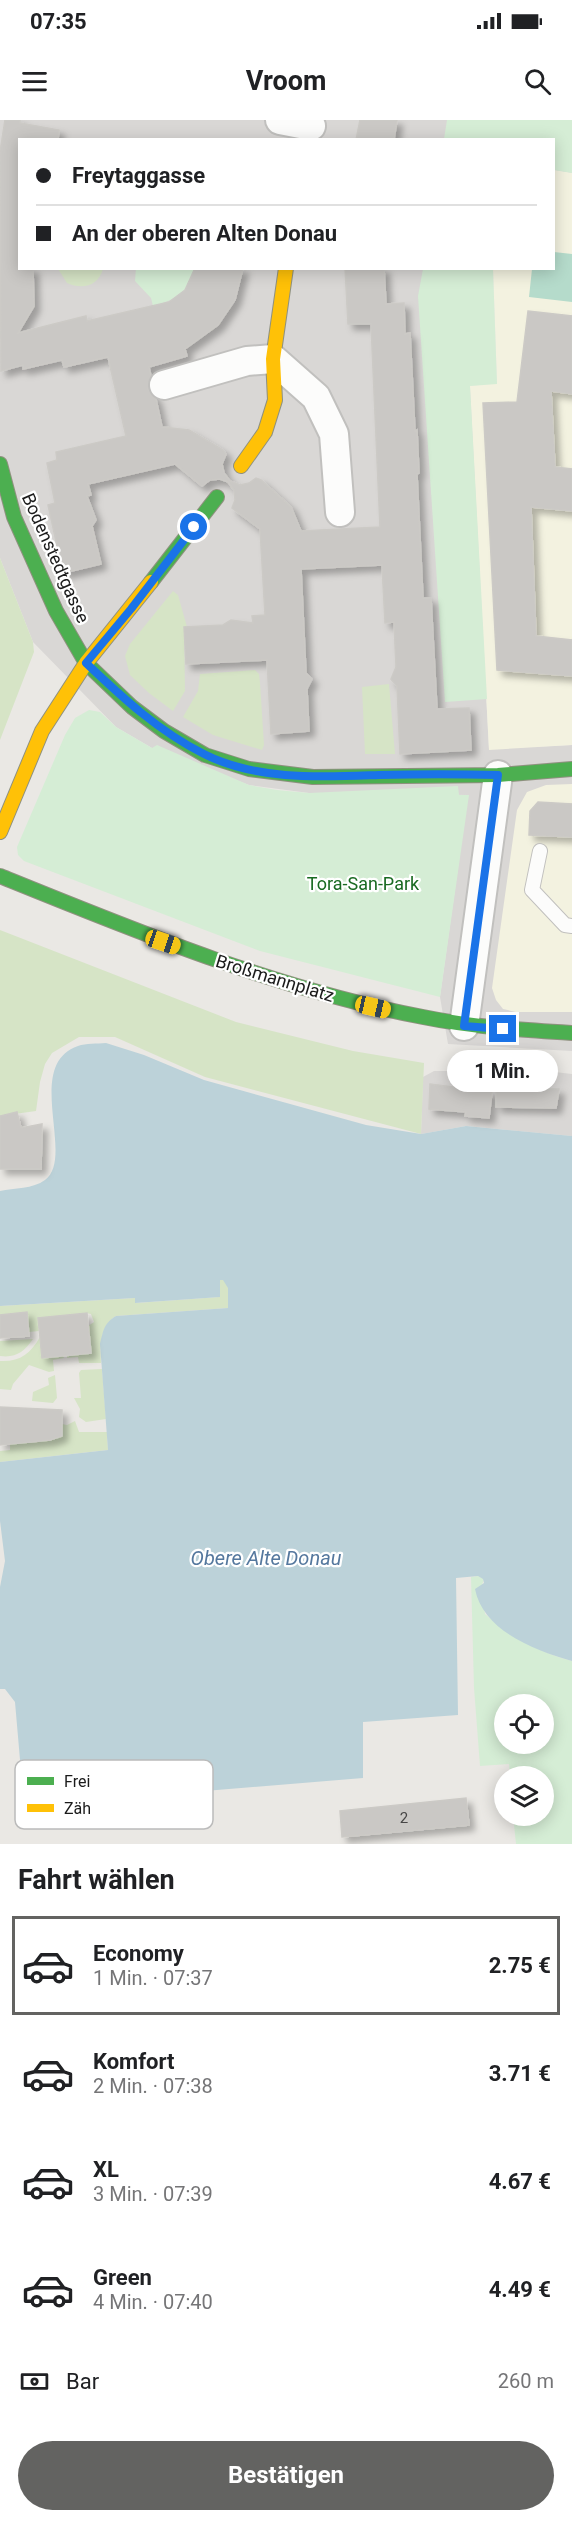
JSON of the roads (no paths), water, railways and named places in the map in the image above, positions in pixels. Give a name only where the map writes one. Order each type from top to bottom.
[{"type":"street","points":[[280,120],[310,128]]},
{"type":"street","points":[[241,466],[265,432],[273,405],[273,359],[286,270]]},
{"type":"street","points":[[164,385],[247,361],[273,359],[316,397],[334,434],[340,512]]},
{"type":"street","name":"Bodenstedtgasse","points":[[0,464],[14,517],[56,611],[86,663]]},
{"type":"street","points":[[0,832],[42,731],[86,663],[131,609],[217,496]]},
{"type":"street","points":[[86,663],[132,707],[164,732],[205,755],[249,770],[313,777],[498,775],[572,769]]},
{"type":"street","points":[[464,1026],[498,775]]},
{"type":"street","name":"Broßmannplatz","points":[[0,876],[145,935],[236,967],[355,1003],[464,1026],[572,1033]]},
{"type":"lane","points":[[540,851],[532,890],[565,925],[572,926]]},
{"type":"water","name":"Obere Alte Donau","points":[[106,1043],[144,1055],[204,1080],[366,1125],[421,1134],[466,1126],[572,1136],[572,1661],[528,1645],[500,1628],[488,1617],[480,1604],[475,1589],[484,1583],[483,1579],[478,1576],[456,1578],[458,1715],[363,1722],[363,1778],[213,1790],[213,1760],[20,1760],[15,1702],[5,1689],[0,1689],[0,1587],[5,1561],[0,1521],[0,1462],[108,1450],[100,1344],[105,1328],[116,1316],[228,1308],[228,1288],[223,1280],[220,1280],[220,1297],[135,1303],[135,1298],[0,1306],[0,1191],[40,1183],[45,1180],[53,1168],[56,1152],[52,1091],[54,1072],[62,1056],[78,1046]]},
{"type":"park label","name":"Tora-San-Park","points":[[363,883]]}]
